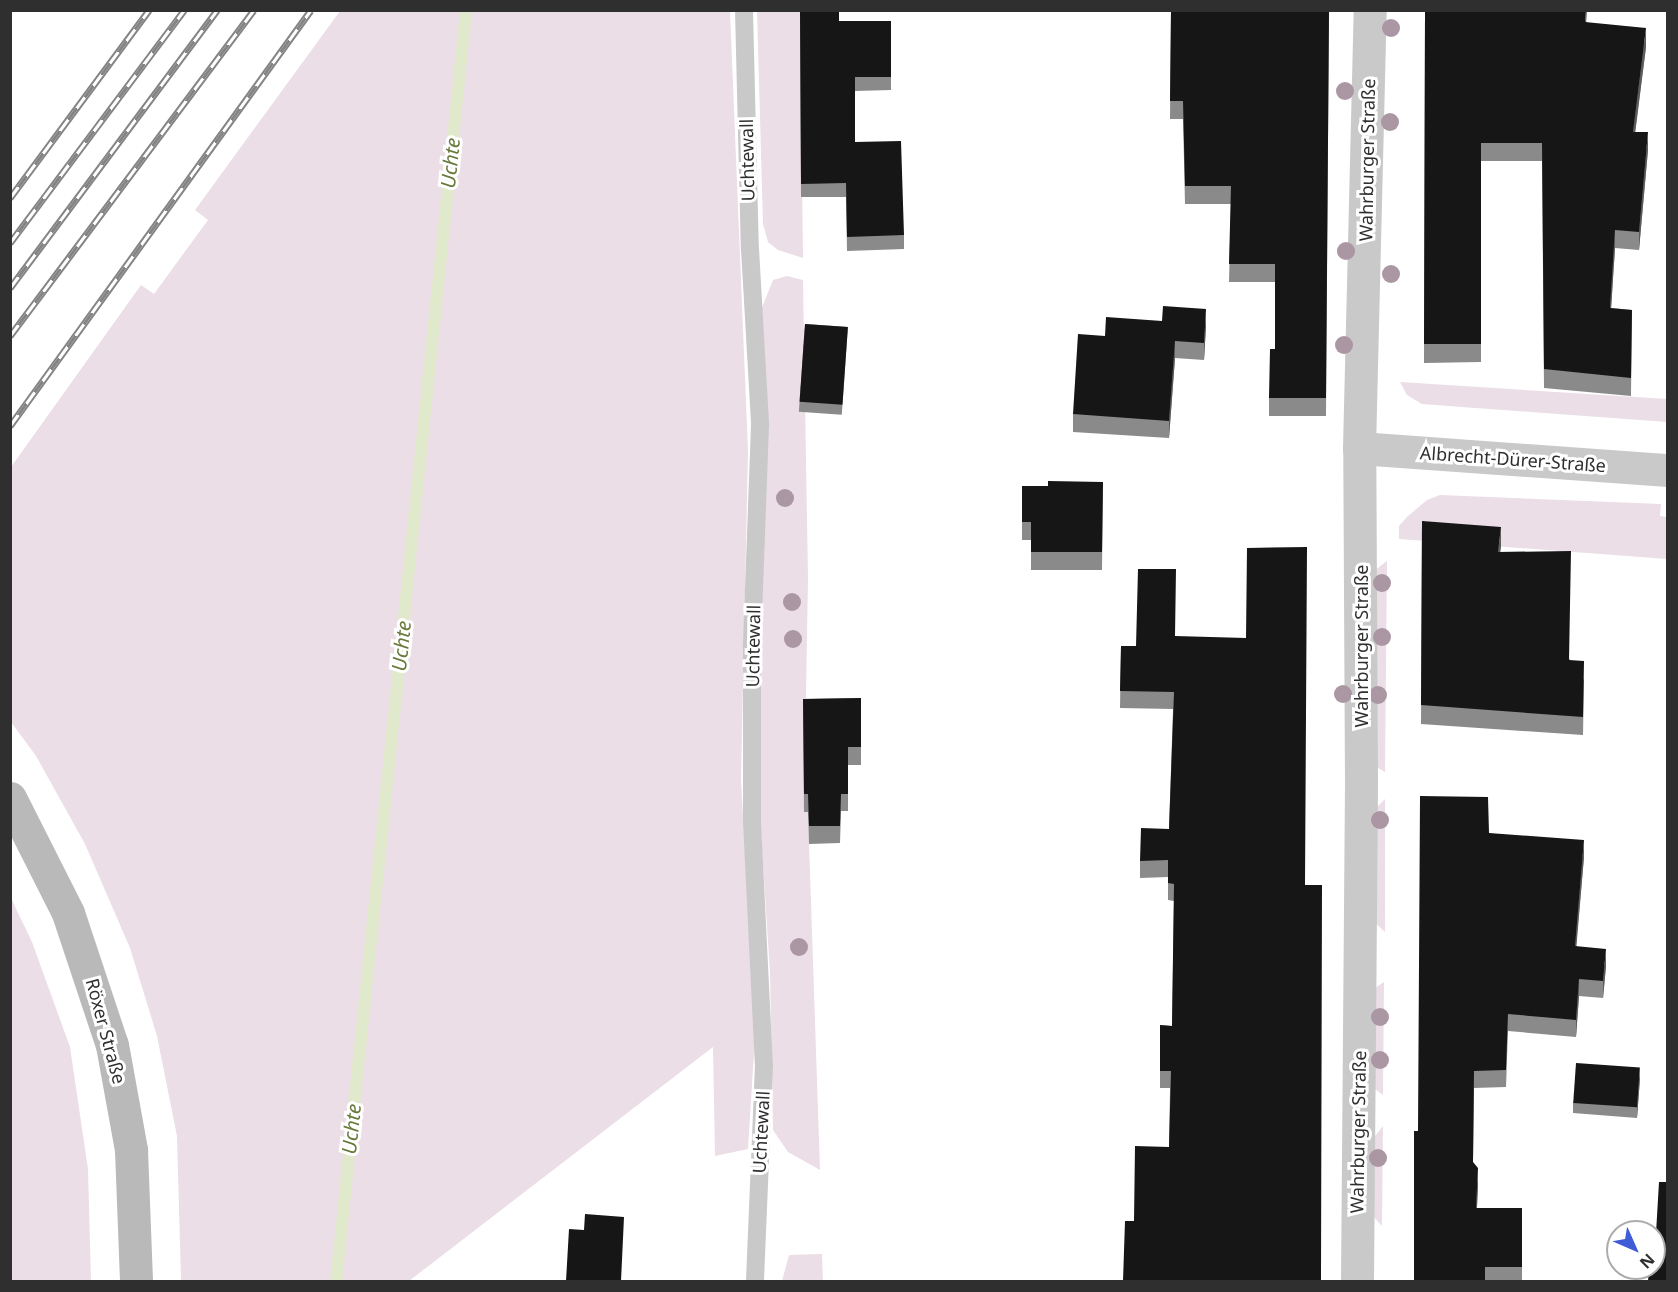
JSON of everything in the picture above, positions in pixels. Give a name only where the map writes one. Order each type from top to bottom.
[{"type":"street","name":"Wahrburger Straße","points":[[1357,1281],[1359,448],[1370,10]]},
{"type":"street","name":"Albrecht-Dürer-Straße","points":[[1359,448],[1668,470]]},
{"type":"street","name":"Röxer Straße","points":[[10,798],[68,913],[112,1045],[131,1150],[136,1281]]},
{"type":"lane","name":"Uchtewall","points":[[744,10],[750,249],[760,425],[752,822],[764,1065],[755,1281]]},
{"type":"shaded area","points":[[340,11],[730,11],[748,451],[741,779],[755,1037],[748,1149],[715,1156],[713,1047],[409,1281],[181,1281],[177,1136],[157,1036],[130,948],[85,844],[36,756],[11,722],[11,467],[141,285],[154,294],[208,220],[195,210]]},
{"type":"shaded area","points":[[757,11],[800,11],[803,258],[778,250],[768,242],[763,224]]},
{"type":"shaded area","points":[[787,276],[803,280],[808,579],[804,811],[808,812],[820,1170],[788,1152],[773,1130],[770,973],[760,817],[761,310],[773,280]]},
{"type":"shaded area","points":[[1400,382],[1667,399],[1667,422],[1422,404],[1407,395]]},
{"type":"shaded area","points":[[1440,495],[1661,504],[1660,516],[1667,517],[1667,559],[1399,539],[1399,526],[1407,517],[1427,500]]},
{"type":"shaded area","points":[[1387,561],[1385,772],[1373,765],[1374,571]]},
{"type":"shaded area","points":[[1385,799],[1385,932],[1372,920],[1373,811]]},
{"type":"shaded area","points":[[10,896],[32,942],[70,1047],[88,1169],[91,1281],[11,1281]]},
{"type":"shaded area","points":[[1384,982],[1383,1095],[1371,1086],[1372,990]]},
{"type":"shaded area","points":[[1383,1126],[1382,1226],[1370,1213],[1371,1141]]},
{"type":"shaded area","points":[[822,1254],[823,1281],[782,1281],[789,1255]]},
{"type":"building","points":[[800,10],[839,10],[839,21],[891,21],[891,77],[855,77],[855,142],[901,141],[904,235],[847,237],[846,183],[801,184]]},
{"type":"building","points":[[1171,10],[1329,10],[1326,398],[1269,398],[1270,349],[1275,349],[1275,264],[1229,264],[1231,186],[1185,186],[1183,101],[1170,101]]},
{"type":"building","points":[[1425,10],[1586,10],[1585,22],[1646,28],[1633,132],[1648,132],[1639,232],[1615,230],[1610,308],[1632,310],[1631,378],[1544,369],[1542,143],[1481,143],[1481,344],[1424,344]]},
{"type":"building","points":[[1163,306],[1206,309],[1204,343],[1175,341],[1169,421],[1073,414],[1078,334],[1105,336],[1106,317],[1162,321]]},
{"type":"building","points":[[805,324],[848,327],[842,405],[800,402]]},
{"type":"building","points":[[1048,481],[1103,482],[1102,552],[1031,552],[1031,522],[1022,522],[1022,486],[1048,486]]},
{"type":"building","points":[[1422,521],[1501,527],[1498,552],[1571,551],[1569,660],[1584,661],[1583,717],[1421,705]]},
{"type":"building","points":[[1307,547],[1305,885],[1322,885],[1321,1281],[1123,1281],[1125,1221],[1134,1221],[1135,1146],[1169,1147],[1171,1071],[1160,1071],[1160,1025],[1172,1026],[1174,884],[1168,883],[1168,860],[1140,861],[1141,828],[1169,829],[1174,692],[1120,691],[1121,646],[1136,646],[1138,569],[1176,569],[1175,636],[1246,638],[1247,548]]},
{"type":"building","points":[[861,698],[861,747],[848,747],[848,794],[841,794],[840,826],[809,826],[808,794],[804,794],[803,699]]},
{"type":"building","points":[[1420,796],[1488,797],[1489,833],[1584,840],[1575,946],[1606,949],[1603,981],[1579,979],[1576,1020],[1508,1014],[1506,1070],[1474,1071],[1473,1162],[1478,1168],[1476,1208],[1522,1208],[1522,1267],[1485,1267],[1485,1281],[1414,1281],[1414,1131],[1418,1131]]},
{"type":"building","points":[[1576,1063],[1640,1067],[1637,1107],[1573,1103]]},
{"type":"building","points":[[1659,1182],[1668,1182],[1668,1281],[1648,1281],[1666,1280],[1666,1220],[1657,1220]]},
{"type":"building","points":[[585,1214],[624,1217],[621,1281],[566,1281],[569,1229],[584,1230]]},
{"type":"waterway","name":"Uchte","points":[[336,1282],[466,10]]},
{"type":"railway","points":[[10,198],[149,10]]},
{"type":"railway","points":[[10,243],[184,10]]},
{"type":"railway","points":[[10,288],[217,10]]},
{"type":"railway","points":[[10,336],[254,10]]},
{"type":"railway","points":[[10,426],[311,10]]}]
